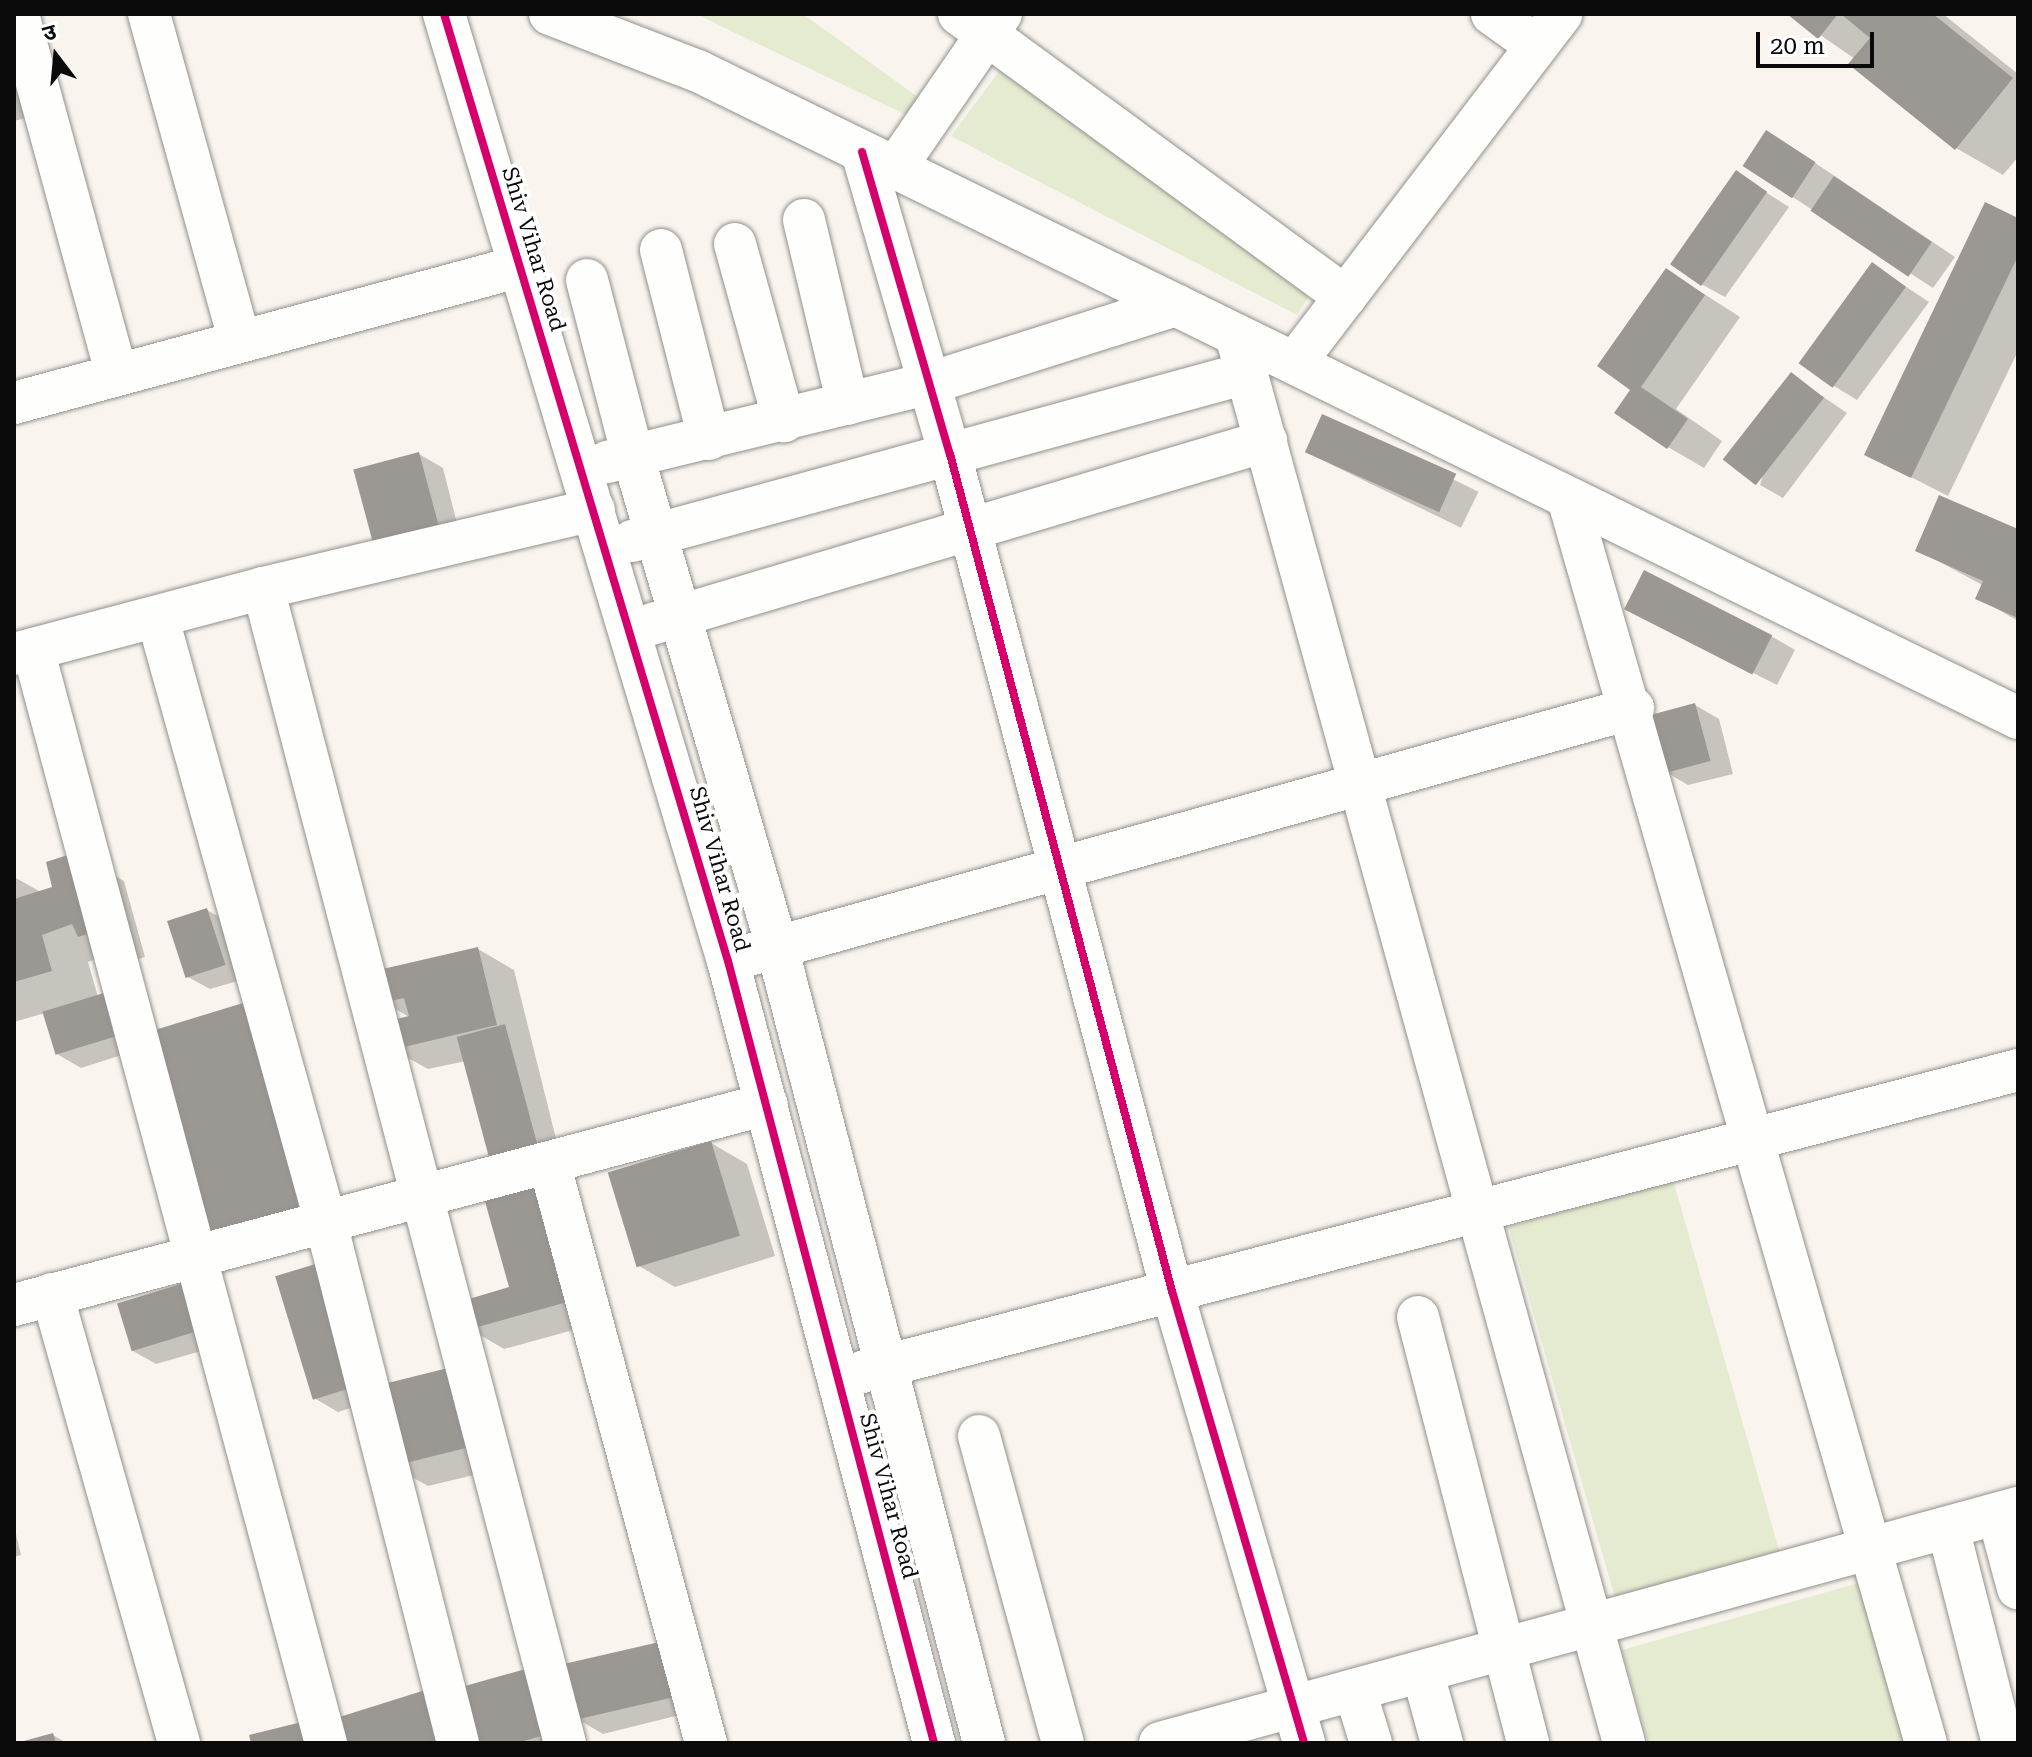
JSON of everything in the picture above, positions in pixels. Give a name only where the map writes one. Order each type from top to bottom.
[{"type":"street","points":[[18,14],[117,375]]},
{"type":"street","points":[[149,14],[240,342]]},
{"type":"street","name":"Shiv Vihar Road","points":[[444,14],[608,549],[728,961],[934,1743]]},
{"type":"street","points":[[550,14],[698,71],[1176,305],[1242,354],[1477,1211],[1596,1627],[1624,1743]]},
{"type":"street","points":[[1296,361],[1549,30],[1492,14]]},
{"type":"street","points":[[1299,1725],[1172,1291],[930,383],[879,160],[982,21],[1345,297]]},
{"type":"street","points":[[804,220],[848,404]]},
{"type":"street","points":[[735,244],[784,421]]},
{"type":"street","points":[[661,250],[709,439]]},
{"type":"street","points":[[14,403],[521,266]]},
{"type":"street","points":[[587,280],[633,456],[777,947],[984,1743]]},
{"type":"street","points":[[582,468],[930,383],[1176,305]]},
{"type":"street","points":[[608,549],[950,454],[1242,354],[1296,361],[2018,718]]},
{"type":"street","points":[[632,630],[971,533],[1266,441]]},
{"type":"street","points":[[1568,498],[1633,708],[1751,1140],[1874,1549],[1926,1743]]},
{"type":"street","points":[[326,1743],[197,1256],[23,652],[158,619],[263,588],[594,510]]},
{"type":"street","points":[[263,588],[565,1743]]},
{"type":"street","points":[[158,619],[326,1223],[458,1743]]},
{"type":"street","points":[[728,961],[1359,781],[1633,708]]},
{"type":"street","points":[[840,1378],[2018,1070]]},
{"type":"street","points":[[179,1743],[33,1300],[550,1166],[767,1104]]},
{"type":"street","points":[[550,1166],[706,1743]]},
{"type":"street","points":[[1418,1317],[1528,1743]]},
{"type":"street","points":[[979,1436],[1063,1743]]},
{"type":"street","points":[[1182,1740],[1299,1725],[1355,1691],[2008,1511],[2018,1588]]},
{"type":"street","points":[[1948,1528],[2003,1743]]},
{"type":"street","points":[[1423,1674],[1442,1743]]},
{"type":"street","points":[[1355,1691],[1371,1743]]},
{"type":"green space","points":[[696,14],[803,14],[933,108],[925,124]]},
{"type":"green space","points":[[1000,70],[1313,290],[1297,315],[951,136]]},
{"type":"green space","points":[[1673,1180],[1781,1556],[1616,1603],[1509,1227]]},
{"type":"green space","points":[[1862,1582],[1907,1743],[1648,1743],[1622,1650]]},
{"type":"building","points":[[1787,14],[1838,14],[1818,39]]},
{"type":"building","points":[[1841,14],[1933,14],[2013,78],[1955,150],[1848,64],[1870,38]]},
{"type":"building","points":[[1766,130],[1815,162],[1792,198],[1743,166]]},
{"type":"building","points":[[1736,170],[1767,192],[1701,286],[1670,264]]},
{"type":"building","points":[[1834,176],[1932,242],[1908,277],[1811,211]]},
{"type":"building","points":[[1985,202],[2018,218],[2018,256],[1911,478],[1864,455]]},
{"type":"building","points":[[1872,262],[1906,287],[1833,388],[1799,363]]},
{"type":"building","points":[[1666,268],[1705,295],[1641,387],[1688,419],[1667,449],[1614,413],[1630,390],[1597,366]]},
{"type":"building","points":[[1791,372],[1824,398],[1756,485],[1723,459]]},
{"type":"building","points":[[1322,414],[1456,474],[1439,512],[1305,452]]},
{"type":"building","points":[[419,452],[442,538],[376,556],[353,470]]},
{"type":"building","points":[[1939,495],[2018,529],[2018,618],[1975,599],[1983,581],[1915,551]]},
{"type":"building","points":[[1644,570],[1772,635],[1752,675],[1624,609]]},
{"type":"building","points":[[1695,703],[1711,761],[1665,773],[1650,715]]},
{"type":"building","points":[[77,852],[99,930],[78,937],[72,924],[42,935],[52,971],[14,982],[14,899],[52,887],[46,862]]},
{"type":"building","points":[[207,908],[226,965],[186,978],[167,921]]},
{"type":"building","points":[[478,947],[497,1025],[391,1050],[384,1022],[409,1016],[404,998],[381,1003],[374,971]]},
{"type":"building","points":[[117,989],[130,1032],[56,1055],[42,1012]]},
{"type":"building","points":[[243,1003],[305,1206],[210,1235],[148,1032]]},
{"type":"building","points":[[505,1024],[541,1158],[493,1171],[457,1037]]},
{"type":"building","points":[[711,1141],[740,1236],[637,1267],[608,1173]]},
{"type":"building","points":[[544,1181],[578,1299],[467,1330],[459,1302],[509,1287],[484,1198]]},
{"type":"building","points":[[322,1262],[360,1385],[313,1400],[275,1276]]},
{"type":"building","points":[[184,1283],[199,1331],[132,1351],[117,1303]]},
{"type":"building","points":[[456,1366],[476,1446],[390,1467],[371,1387]]},
{"type":"building","points":[[668,1640],[681,1696],[576,1720],[563,1664]]},
{"type":"building","points":[[529,1668],[548,1734],[517,1743],[467,1743],[451,1690]]},
{"type":"building","points":[[438,1686],[450,1743],[336,1743],[330,1720]]},
{"type":"building","points":[[318,1718],[324,1743],[251,1743],[249,1735]]},
{"type":"building","points":[[53,1733],[56,1743],[20,1743],[20,1742]]},
{"type":"cycle path","points":[[444,14],[728,961],[934,1743]]},
{"type":"cycle path","points":[[862,152],[950,454],[1172,1291],[1304,1743]]}]
